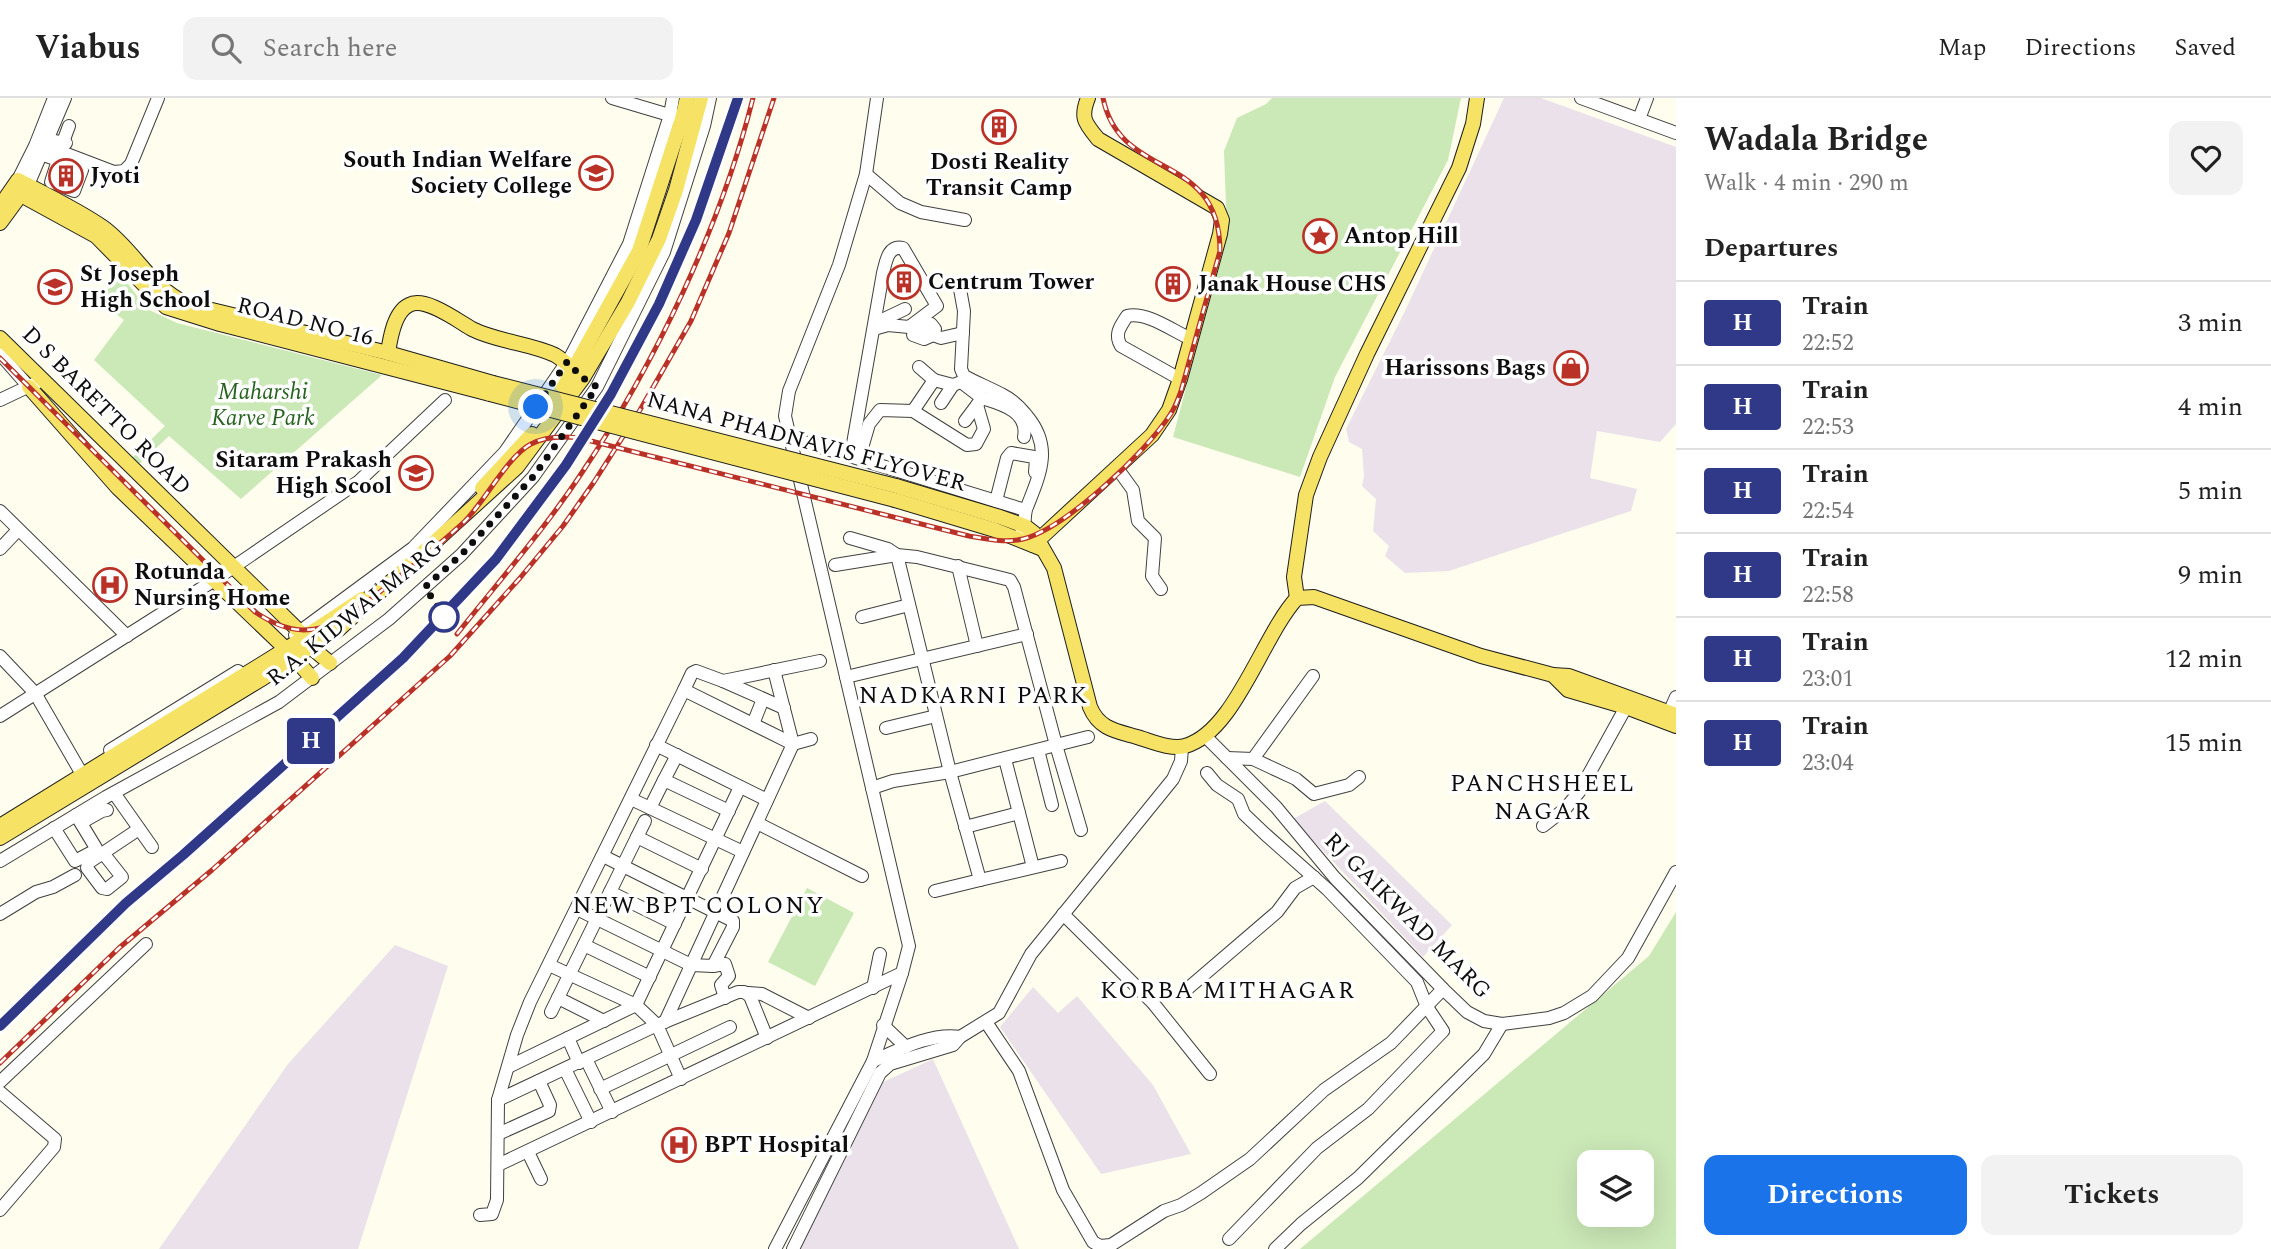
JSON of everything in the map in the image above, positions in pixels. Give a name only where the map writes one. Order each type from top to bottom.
[{"type":"main road","points":[[687,98],[688,121]]},
{"type":"main road","points":[[0,838],[305,639],[339,629],[517,467],[575,370],[628,302],[659,239],[688,121],[701,98]]},
{"type":"main road","points":[[1038,545],[1158,428],[1173,401],[1180,379],[1222,220],[1217,208],[1098,139],[1086,124],[1083,111],[1088,98]]},
{"type":"main road","points":[[1297,598],[1294,577],[1306,495],[1320,457],[1367,354],[1459,168],[1473,124],[1477,98]]},
{"type":"main road","points":[[0,205],[20,187]]},
{"type":"main road","points":[[0,223],[20,187]]},
{"type":"main road","name":"ROAD NO 16","points":[[20,187],[104,228],[173,297],[210,316],[491,389]]},
{"type":"main road","points":[[388,353],[399,317],[406,306],[416,302],[433,307],[476,331],[551,353],[575,370]]},
{"type":"main road","name":"ROAD NO 16","points":[[210,316],[388,353],[491,389]]},
{"type":"main road","name":"D S BARETTO ROAD","points":[[0,338],[331,663]]},
{"type":"main road","name":"D S BARETTO ROAD","points":[[29,387],[118,488],[312,678]]},
{"type":"main road","name":"NANA PHADNAVIS FLYOVER","points":[[491,389],[897,485],[1021,533]]},
{"type":"main road","points":[[1021,533],[1038,545],[1054,568],[1095,719],[1107,729],[1160,744],[1182,747],[1206,737],[1246,683],[1283,613],[1297,598],[1314,597],[1481,656],[1553,675],[1569,676],[1672,714]]},
{"type":"main road","points":[[0,826],[287,651]]},
{"type":"main road","points":[[1553,675],[1568,690],[1626,707],[1676,726]]},
{"type":"street","points":[[20,187],[54,98]]},
{"type":"street","points":[[46,147],[65,143],[65,98]]},
{"type":"street","points":[[46,147],[114,172],[124,171],[131,164],[158,98]]},
{"type":"street","points":[[612,98],[688,121]]},
{"type":"street","name":"R.A. KIDWAI MARG","points":[[0,860],[56,832],[114,793],[279,702],[389,618],[461,555],[533,477],[597,387],[664,252],[688,121],[673,98]]},
{"type":"street","name":"R.A. KIDWAI MARG","points":[[305,639],[413,548],[505,452],[575,370],[629,244],[688,121],[710,98]]},
{"type":"street","points":[[793,1249],[851,1119],[873,1060],[909,946],[785,415],[789,391],[839,265],[866,174],[877,98]]},
{"type":"street","points":[[1581,98],[1676,133]]},
{"type":"street","points":[[1639,119],[1647,98]]},
{"type":"street","points":[[20,187],[46,147],[66,125]]},
{"type":"street","points":[[46,147],[58,160]]},
{"type":"street","points":[[866,174],[900,203],[921,212],[964,220]]},
{"type":"street","points":[[855,456],[874,329],[887,257],[896,247],[903,248],[937,306],[909,327],[888,325],[874,329]]},
{"type":"street","points":[[960,289],[964,311],[961,369],[964,376],[1018,405],[1037,428],[1043,444],[1041,469],[1034,494],[1023,510]]},
{"type":"street","points":[[874,329],[884,319],[905,309]]},
{"type":"street","points":[[1180,379],[1121,346],[1117,339],[1118,331],[1127,316],[1135,314],[1143,315],[1191,339]]},
{"type":"street","points":[[936,335],[963,333]]},
{"type":"street","name":"D S BARETTO ROAD","points":[[0,354],[29,387]]},
{"type":"street","points":[[919,368],[934,380],[953,385],[961,383],[979,401],[1013,410],[1026,428],[1024,437]]},
{"type":"street","points":[[575,370],[597,387]]},
{"type":"street","points":[[0,400],[43,380]]},
{"type":"street","points":[[913,411],[934,380]]},
{"type":"street","points":[[941,403],[953,385]]},
{"type":"street","points":[[0,716],[214,581],[358,482],[445,400]]},
{"type":"street","points":[[855,456],[869,424],[883,405],[913,411],[972,446],[979,441],[984,429],[979,401]]},
{"type":"street","points":[[965,421],[979,401]]},
{"type":"street","points":[[790,438],[1023,510]]},
{"type":"street","points":[[996,501],[1008,455],[1014,452],[1034,457],[1037,463],[1023,510],[1021,533]]},
{"type":"street","points":[[1117,468],[1133,490],[1138,521],[1155,538],[1152,576],[1161,589]]},
{"type":"street","points":[[0,511],[127,636]]},
{"type":"street","points":[[0,549],[18,530]]},
{"type":"street","points":[[850,538],[897,555],[950,772],[980,880]]},
{"type":"street","points":[[835,565],[897,555],[917,556],[1010,580],[1081,830]]},
{"type":"street","points":[[958,566],[976,646]]},
{"type":"street","points":[[862,617],[909,606]]},
{"type":"street","points":[[846,677],[1027,634]]},
{"type":"street","name":"R.A. KIDWAI MARG","points":[[0,818],[79,769],[287,651]]},
{"type":"street","points":[[0,656],[35,692],[79,769]]},
{"type":"street","points":[[723,681],[820,661]]},
{"type":"street","points":[[661,1024],[793,744],[774,670]]},
{"type":"street","points":[[480,1215],[492,1214],[497,1200],[498,1101],[517,1035],[692,673],[696,671],[723,681],[784,708]]},
{"type":"street","points":[[1254,759],[1312,676]]},
{"type":"street","points":[[684,690],[793,744],[811,739]]},
{"type":"street","points":[[1672,714],[1676,697]]},
{"type":"street","points":[[753,724],[763,699]]},
{"type":"street","points":[[1543,826],[1579,792],[1626,707]]},
{"type":"street","points":[[887,728],[936,716]]},
{"type":"street","points":[[872,788],[893,780],[950,772],[1088,737]]},
{"type":"street","name":"RJ GAIKWAD MARG","points":[[1206,737],[1276,807],[1335,878],[1443,989],[1467,1012],[1484,1021],[1502,1024],[1564,1013],[1592,996],[1628,958],[1676,872]]},
{"type":"street","points":[[656,745],[767,800]]},
{"type":"street","points":[[775,1249],[851,1119],[885,1068],[953,1045],[960,1037],[999,1013],[1031,954],[1172,779],[1181,761],[1182,747]]},
{"type":"street","points":[[1038,750],[1052,806]]},
{"type":"street","points":[[551,1012],[677,755]]},
{"type":"street","points":[[1227,758],[1254,759],[1296,779],[1314,794],[1349,785],[1359,778]]},
{"type":"street","points":[[1005,759],[1033,867]]},
{"type":"street","points":[[1207,773],[1217,785],[1238,799],[1244,814],[1314,877],[1417,982],[1427,1007],[1443,1031],[1368,1109],[1317,1148],[1229,1239]]},
{"type":"street","points":[[664,780],[729,811]]},
{"type":"street","points":[[508,1066],[636,1005],[740,787]]},
{"type":"street","points":[[114,793],[152,847]]},
{"type":"street","points":[[631,799],[647,814],[716,839],[743,852]]},
{"type":"street","points":[[81,817],[107,810]]},
{"type":"street","points":[[965,827],[1019,813]]},
{"type":"street","points":[[56,832],[75,861],[94,851],[95,847],[81,817]]},
{"type":"street","points":[[81,817],[99,840]]},
{"type":"street","points":[[757,823],[862,876]]},
{"type":"street","points":[[103,853],[139,830]]},
{"type":"street","points":[[637,837],[702,869]]},
{"type":"street","points":[[603,856],[733,921],[713,966]]},
{"type":"street","points":[[935,891],[1060,861]]},
{"type":"street","points":[[0,914],[36,892],[53,887],[75,875]]},
{"type":"street","points":[[1186,990],[1277,912],[1295,888],[1314,877]]},
{"type":"street","points":[[610,892],[676,923]]},
{"type":"street","points":[[577,909],[691,965],[725,964],[729,976],[721,984],[725,998]]},
{"type":"street","points":[[1063,914],[1153,1003],[1210,1074]]},
{"type":"street","points":[[0,1082],[146,944]]},
{"type":"street","points":[[584,946],[650,977]]},
{"type":"street","points":[[873,988],[880,954]]},
{"type":"street","points":[[549,965],[636,1005],[661,1024],[670,1056],[681,1079]]},
{"type":"street","points":[[498,1165],[902,973]]},
{"type":"street","points":[[986,1022],[1018,1071],[1063,1190],[1093,1242],[1100,1246],[1111,1245],[1164,1211],[1181,1205],[1250,1159],[1324,1090],[1391,1043],[1443,989]]},
{"type":"street","points":[[498,1101],[661,1024],[741,992],[762,994],[808,1018]]},
{"type":"street","points":[[748,993],[767,1038]]},
{"type":"street","points":[[558,999],[604,1021]]},
{"type":"street","points":[[1275,1249],[1300,1224],[1358,1178],[1485,1054],[1502,1024]]},
{"type":"street","points":[[883,1025],[906,1047]]},
{"type":"street","points":[[600,1089],[730,1027]]},
{"type":"street","points":[[873,1060],[948,1035],[960,1037]]},
{"type":"street","points":[[568,1038],[612,1112]]},
{"type":"street","points":[[873,1060],[885,1068]]},
{"type":"street","points":[[565,1069],[591,1122]]},
{"type":"street","points":[[498,1134],[549,1111],[550,1105],[539,1082]]},
{"type":"street","points":[[0,1092],[55,1139],[54,1147],[0,1210]]},
{"type":"street","points":[[528,1152],[541,1179]]},
{"type":"shaded area","points":[[1504,98],[1541,98],[1676,147],[1676,424],[1660,442],[1597,431],[1590,478],[1637,489],[1631,511],[1449,571],[1405,573],[1385,556],[1389,546],[1373,531],[1376,499],[1362,486],[1362,449],[1349,442],[1346,429],[1405,311]]},
{"type":"shaded area","points":[[1325,801],[1452,925],[1423,957],[1293,819]]},
{"type":"shaded area","points":[[395,945],[448,966],[358,1249],[159,1249],[288,1064]]},
{"type":"shaded area","points":[[1033,987],[1058,1013],[1077,996],[1153,1085],[1191,1154],[1101,1174],[1000,1027]]},
{"type":"shaded area","points":[[933,1059],[1019,1249],[795,1249],[879,1084]]},
{"type":"green space","points":[[1272,98],[1461,98],[1448,160],[1335,377],[1300,477],[1173,437],[1227,232],[1224,151],[1237,118],[1266,104]]},
{"type":"green space","name":"Maharshi Karve Park","points":[[120,273],[147,309],[177,323],[382,375],[241,499],[169,436],[137,466],[130,460],[165,426],[94,360],[124,320],[99,301]]},
{"type":"green space","points":[[807,888],[854,913],[815,986],[768,962]]},
{"type":"green space","points":[[1676,912],[1676,1249],[1300,1249],[1649,956]]},
{"type":"railway","points":[[0,1026],[126,903],[403,658],[496,559],[566,465],[611,394],[659,305],[696,220],[738,98]]},
{"type":"railway","points":[[457,634],[567,495],[635,387],[683,293],[704,244],[723,195],[753,98]]},
{"type":"railway","points":[[0,1063],[119,948],[212,870],[450,656],[563,526],[640,410],[691,321],[729,233],[774,98]]},
{"type":"railway","points":[[0,358],[255,612],[279,625],[301,630],[324,627],[349,617],[465,521],[522,450],[537,441],[555,437],[579,438],[969,536],[1003,541],[1023,539],[1060,521],[1082,505],[1143,449],[1170,415],[1181,391],[1220,251],[1216,219],[1204,196],[1187,180],[1128,143],[1113,125],[1103,98]]},
{"type":"train","name":"H","points":[[0,1026],[126,903],[403,658],[496,559],[566,465],[611,394],[659,304],[708,190],[738,98]]},
{"type":"place","name":"Dosti Reality Transit Camp","points":[[999,127]]},
{"type":"place","name":"South Indian Welfare Society College","points":[[596,173]]},
{"type":"place","name":"Jyoti","points":[[66,176]]},
{"type":"place","name":"Antop Hill","points":[[1320,236]]},
{"type":"place","name":"Centrum Tower","points":[[904,282]]},
{"type":"place","name":"Janak House CHS","points":[[1173,284]]},
{"type":"place","name":"St Joseph High School","points":[[55,287]]},
{"type":"place","name":"Harissons Bags","points":[[1571,368]]},
{"type":"place","name":"Sitaram Prakash High Scool","points":[[416,473]]},
{"type":"place","name":"Rotunda Nursing Home","points":[[110,585]]},
{"type":"place","name":"BPT Hospital","points":[[679,1145]]},
{"type":"district","name":"NADKARNI PARK","points":[[974,696]]},
{"type":"district","name":"PANCHSHEEL NAGAR","points":[[1543,798]]},
{"type":"district","name":"NEW BPT COLONY","points":[[699,906]]},
{"type":"district","name":"KORBA MITHAGAR","points":[[1228,991]]},
{"type":"route","points":[[444,617],[425,587],[461,555],[533,477],[597,387],[567,362],[536,407]]}]
